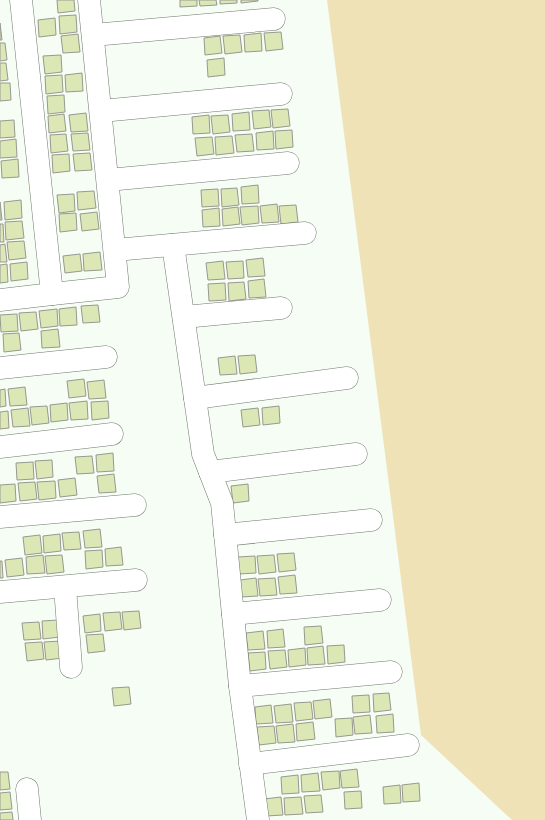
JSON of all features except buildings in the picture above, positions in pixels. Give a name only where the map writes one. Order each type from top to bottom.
[{"type":"street","points":[[21,0],[52,294]]},
{"type":"street","points":[[0,300],[118,287],[90,0]]},
{"type":"street","points":[[93,35],[274,19]]},
{"type":"street","points":[[101,111],[281,94]]},
{"type":"street","points":[[108,180],[288,164]]},
{"type":"street","points":[[115,250],[306,233]]},
{"type":"street","points":[[173,245],[203,454],[222,503],[240,686],[258,820]]},
{"type":"street","points":[[184,317],[281,308]]},
{"type":"street","points":[[0,368],[106,357]]},
{"type":"street","points":[[195,398],[347,378]]},
{"type":"street","points":[[0,447],[112,434]]},
{"type":"street","points":[[210,472],[356,454]]},
{"type":"street","points":[[0,517],[134,505]]},
{"type":"street","points":[[225,535],[371,520]]},
{"type":"street","points":[[0,592],[136,580]]},
{"type":"street","points":[[65,586],[71,667]]},
{"type":"street","points":[[233,614],[380,600]]},
{"type":"street","points":[[240,686],[391,672]]},
{"type":"street","points":[[250,764],[408,745]]},
{"type":"street","points":[[27,789],[30,820]]},
{"type":"shaded area","points":[[327,0],[545,0],[545,820],[512,820],[421,735]]}]
